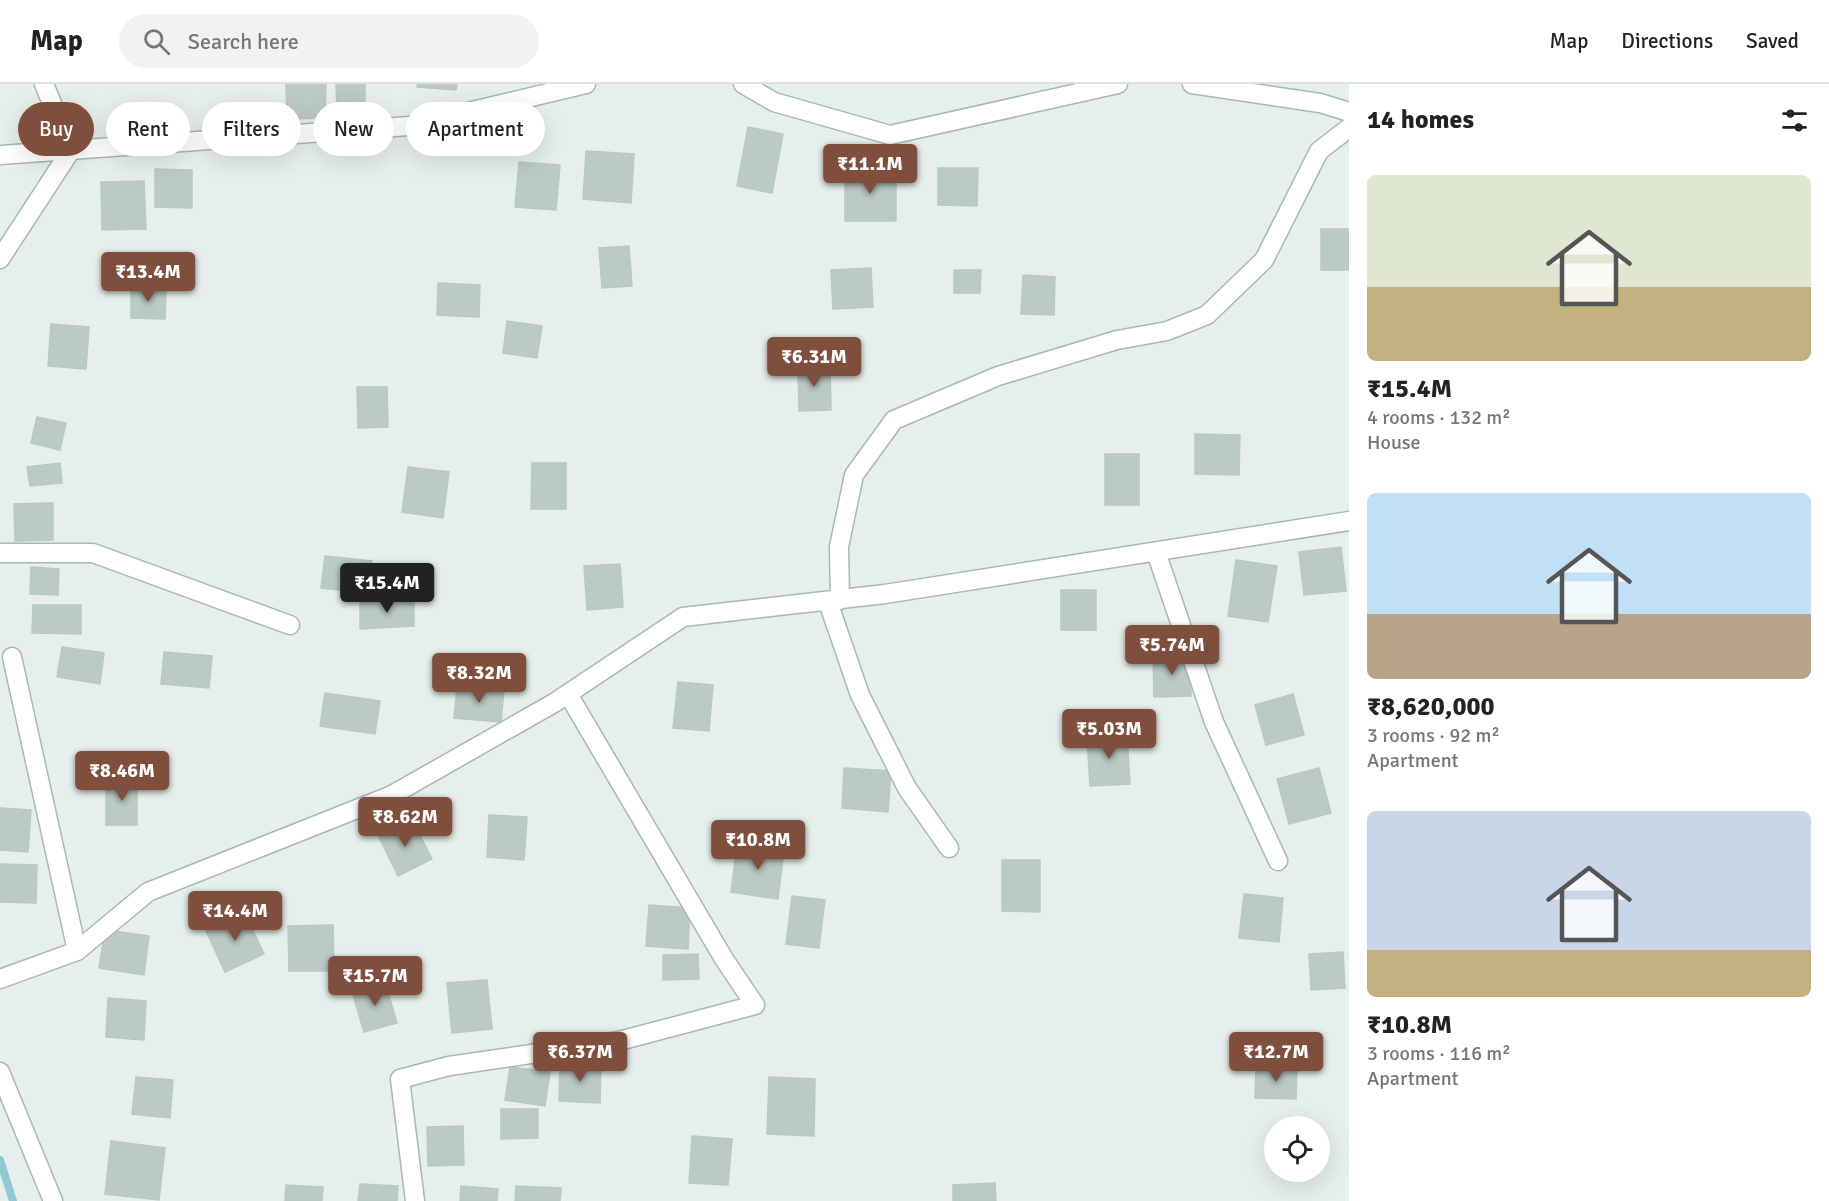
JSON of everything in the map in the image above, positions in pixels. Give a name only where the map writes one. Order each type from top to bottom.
[{"type":"street","points":[[44,84],[51,102]]},
{"type":"street","points":[[94,148],[410,126],[586,84]]},
{"type":"street","points":[[743,84],[774,102],[890,135],[1118,84]]},
{"type":"street","points":[[1192,84],[1320,104],[1349,112]]},
{"type":"street","points":[[950,848],[907,789],[860,695],[834,601],[839,547],[854,475],[894,420],[998,376],[1117,340],[1167,331],[1207,315],[1264,260],[1319,152],[1349,128]]},
{"type":"street","points":[[0,155],[18,154]]},
{"type":"street","points":[[0,259],[67,156]]},
{"type":"street","points":[[0,979],[77,951],[148,892],[392,795],[500,736],[568,694],[683,617],[834,601],[1349,521]]},
{"type":"street","points":[[1156,552],[1214,722],[1278,861]]},
{"type":"street","points":[[0,553],[93,553],[290,625]]},
{"type":"street","points":[[12,657],[77,951]]},
{"type":"street","points":[[415,1201],[400,1079],[449,1066],[619,1041],[755,1005],[724,959],[568,694]]},
{"type":"street","points":[[0,1072],[53,1201]]},
{"type":"building","points":[[286,84],[326,84],[325,102],[313,102],[313,118],[301,119],[301,102],[287,102]]},
{"type":"building","points":[[336,84],[365,84],[365,102],[337,102]]},
{"type":"building","points":[[418,84],[457,84],[456,90],[417,87]]},
{"type":"building","points":[[748,127],[783,134],[772,193],[737,186]]},
{"type":"building","points":[[586,151],[634,154],[631,203],[583,199]]},
{"type":"building","points":[[519,162],[560,165],[556,210],[515,207]]},
{"type":"building","points":[[938,168],[978,168],[977,206],[938,205]]},
{"type":"building","points":[[155,169],[192,170],[192,208],[155,207]]},
{"type":"building","points":[[845,169],[896,169],[896,221],[845,221]]},
{"type":"building","points":[[144,181],[146,229],[102,230],[101,182]]},
{"type":"building","points":[[1321,229],[1349,229],[1349,270],[1321,270]]},
{"type":"building","points":[[629,246],[632,286],[602,288],[599,248]]},
{"type":"building","points":[[871,268],[873,307],[833,309],[831,270]]},
{"type":"building","points":[[954,270],[981,270],[980,293],[954,293]]},
{"type":"building","points":[[1023,275],[1055,277],[1054,315],[1021,314]]},
{"type":"building","points":[[438,283],[480,285],[479,317],[437,315]]},
{"type":"building","points":[[131,288],[166,289],[165,319],[131,318]]},
{"type":"building","points":[[507,321],[542,326],[537,358],[503,353]]},
{"type":"building","points":[[51,324],[89,327],[86,369],[48,366]]},
{"type":"building","points":[[830,365],[831,410],[799,411],[798,366]]},
{"type":"building","points":[[357,387],[387,387],[388,427],[358,428]]},
{"type":"building","points":[[37,417],[66,423],[60,450],[31,443]]},
{"type":"building","points":[[1195,434],[1240,435],[1239,475],[1195,474]]},
{"type":"building","points":[[1105,454],[1139,454],[1139,505],[1105,505]]},
{"type":"building","points":[[60,463],[62,483],[30,486],[27,467]]},
{"type":"building","points":[[532,463],[566,463],[566,509],[531,509]]},
{"type":"building","points":[[408,467],[449,472],[443,518],[402,512]]},
{"type":"building","points":[[53,503],[53,540],[15,541],[14,504]]},
{"type":"building","points":[[1341,547],[1346,591],[1304,595],[1299,552]]},
{"type":"building","points":[[325,556],[372,561],[368,593],[321,588]]},
{"type":"building","points":[[1236,560],[1277,566],[1268,622],[1228,616]]},
{"type":"building","points":[[620,564],[623,607],[587,610],[584,566]]},
{"type":"building","points":[[31,567],[59,569],[58,595],[30,594]]},
{"type":"building","points":[[1061,590],[1096,590],[1096,630],[1061,630]]},
{"type":"building","points":[[414,600],[414,626],[360,629],[360,603]]},
{"type":"building","points":[[33,605],[81,605],[81,634],[32,633]]},
{"type":"building","points":[[62,647],[104,653],[100,684],[57,677]]},
{"type":"building","points":[[164,652],[212,656],[209,688],[161,684]]},
{"type":"building","points":[[1190,656],[1191,696],[1154,697],[1153,657]]},
{"type":"building","points":[[678,682],[713,685],[709,731],[673,728]]},
{"type":"building","points":[[457,686],[504,690],[501,722],[454,718]]},
{"type":"building","points":[[325,693],[380,701],[375,734],[320,726]]},
{"type":"building","points":[[1293,694],[1304,735],[1266,745],[1255,705]]},
{"type":"building","points":[[1127,734],[1130,784],[1090,786],[1087,737]]},
{"type":"building","points":[[844,768],[891,771],[888,812],[842,808]]},
{"type":"building","points":[[1319,768],[1331,813],[1289,824],[1277,779]]},
{"type":"building","points":[[137,778],[137,825],[106,825],[106,779]]},
{"type":"building","points":[[0,808],[31,810],[28,852],[0,850]]},
{"type":"building","points":[[489,815],[527,817],[524,860],[487,857]]},
{"type":"building","points":[[412,820],[432,859],[398,876],[379,837]]},
{"type":"building","points":[[737,844],[784,850],[778,899],[731,892]]},
{"type":"building","points":[[1002,860],[1040,860],[1040,912],[1002,911]]},
{"type":"building","points":[[0,864],[37,865],[36,903],[0,902]]},
{"type":"building","points":[[1244,894],[1283,898],[1279,942],[1239,938]]},
{"type":"building","points":[[792,896],[825,900],[819,948],[786,944]]},
{"type":"building","points":[[649,905],[690,908],[688,949],[646,946]]},
{"type":"building","points":[[245,913],[264,954],[225,972],[206,931]]},
{"type":"building","points":[[333,925],[334,971],[289,971],[288,926]]},
{"type":"building","points":[[105,930],[149,936],[144,975],[99,968]]},
{"type":"building","points":[[1343,952],[1345,988],[1311,990],[1309,954]]},
{"type":"building","points":[[698,954],[699,979],[663,980],[663,955]]},
{"type":"building","points":[[487,980],[492,1029],[452,1033],[447,983]]},
{"type":"building","points":[[385,982],[397,1023],[364,1032],[352,992]]},
{"type":"building","points":[[108,998],[146,1001],[144,1040],[106,1037]]},
{"type":"building","points":[[560,1063],[601,1064],[600,1103],[559,1101]]},
{"type":"building","points":[[510,1067],[550,1072],[545,1106],[505,1100]]},
{"type":"building","points":[[1256,1067],[1297,1069],[1296,1099],[1255,1098]]},
{"type":"building","points":[[136,1077],[173,1080],[170,1118],[132,1114]]},
{"type":"building","points":[[769,1077],[815,1079],[814,1136],[767,1134]]},
{"type":"building","points":[[501,1109],[538,1109],[538,1138],[501,1139]]},
{"type":"building","points":[[463,1126],[464,1165],[428,1166],[427,1127]]},
{"type":"building","points":[[692,1136],[732,1139],[728,1185],[689,1183]]},
{"type":"building","points":[[111,1141],[165,1148],[159,1200],[105,1194]]},
{"type":"building","points":[[995,1183],[996,1201],[953,1201],[953,1185]]},
{"type":"building","points":[[360,1184],[398,1186],[397,1201],[358,1201]]},
{"type":"building","points":[[286,1185],[323,1187],[322,1201],[285,1201]]},
{"type":"building","points":[[461,1186],[498,1189],[497,1201],[460,1201]]},
{"type":"building","points":[[516,1186],[561,1188],[560,1201],[515,1201]]},
{"type":"waterway","points":[[0,1160],[13,1201]]}]
